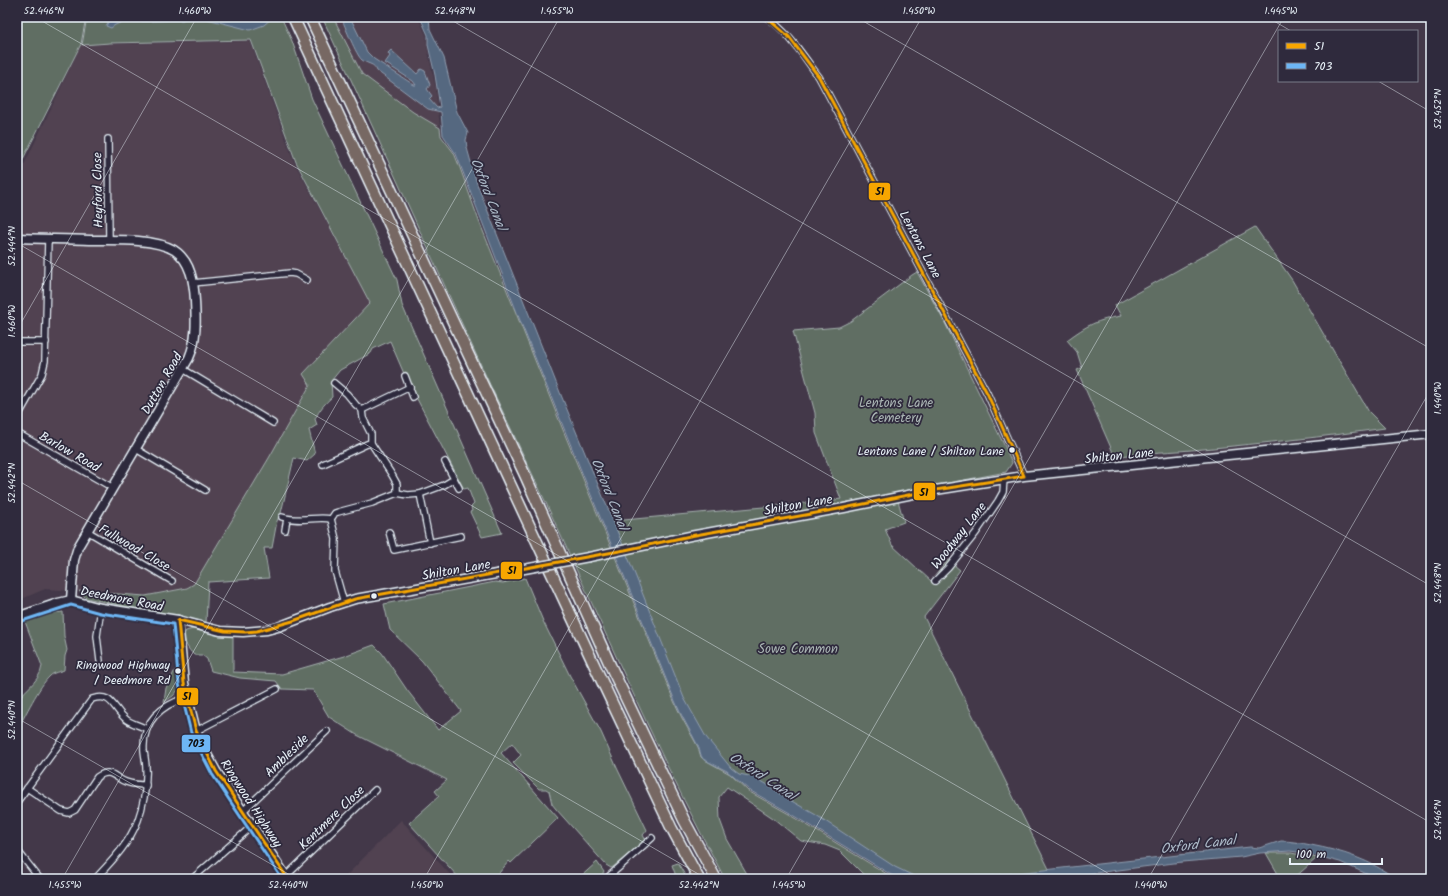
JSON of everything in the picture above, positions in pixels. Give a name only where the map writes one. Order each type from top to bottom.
[{"type":"highway","points":[[293,17],[595,666],[672,827],[699,879]]},
{"type":"highway","points":[[310,17],[525,475],[611,667],[684,820],[716,879]]},
{"type":"street","name":"Lentons Lane","points":[[766,17],[791,38],[819,77],[987,393],[1024,476]]},
{"type":"street","name":"Heyford Close","points":[[108,139],[109,240]]},
{"type":"street","name":"Dutton Road","points":[[17,238],[109,240],[157,244],[175,251],[186,263],[194,282],[196,316],[193,348],[183,369],[78,547],[74,560],[71,600]]},
{"type":"street","points":[[17,418],[42,374],[45,361],[48,239]]},
{"type":"street","points":[[194,282],[290,272],[308,280]]},
{"type":"street","points":[[17,342],[46,342]]},
{"type":"street","points":[[183,369],[273,423]]},
{"type":"street","points":[[405,376],[413,397]]},
{"type":"street","points":[[334,383],[362,410],[363,418],[371,434],[371,443],[397,484],[397,493]]},
{"type":"street","points":[[362,410],[410,387]]},
{"type":"street","name":"Barlow Road","points":[[17,433],[113,488]]},
{"type":"street","name":"Shilton Lane","points":[[178,620],[220,631],[267,630],[355,599],[634,549],[690,536],[923,492],[1024,476],[1431,434]]},
{"type":"street","points":[[323,464],[371,443]]},
{"type":"street","points":[[136,449],[205,490]]},
{"type":"street","points":[[445,462],[458,488]]},
{"type":"street","points":[[344,603],[334,563],[336,538],[331,520],[333,515],[338,512],[372,503],[397,493],[408,495],[420,494],[444,485],[454,479]]},
{"type":"street","name":"Woodway Lane","points":[[935,581],[948,568],[976,533],[998,501],[1003,492],[1004,479]]},
{"type":"street","points":[[420,494],[430,543]]},
{"type":"street","points":[[285,530],[285,518],[302,520],[323,518],[331,520]]},
{"type":"street","name":"Fullwood Close","points":[[87,531],[172,581]]},
{"type":"street","points":[[389,532],[394,550],[461,536]]},
{"type":"street","name":"Deedmore Road","points":[[17,617],[71,600],[101,608],[178,620]]},
{"type":"street","points":[[100,661],[96,636],[101,608]]},
{"type":"street","name":"Ringwood Highway","points":[[178,620],[182,667],[187,697],[196,732],[216,771],[287,877]]},
{"type":"street","points":[[196,732],[277,689]]},
{"type":"street","points":[[17,802],[92,699],[101,697],[108,699],[126,719],[148,729]]},
{"type":"street","points":[[95,879],[119,853],[132,834],[142,809],[146,785],[144,741],[148,729],[156,715],[163,707],[174,701],[187,697]]},
{"type":"street","name":"Ambleside","points":[[243,811],[327,731]]},
{"type":"street","points":[[27,788],[61,811],[69,813],[75,810],[97,777],[100,775],[106,773],[113,774],[125,782],[146,785]]},
{"type":"street","name":"Kentmere Close","points":[[287,877],[375,790]]},
{"type":"street","points":[[192,879],[252,826]]},
{"type":"street","points":[[606,879],[652,838]]},
{"type":"street","points":[[17,850],[40,879]]},
{"type":"shaded area","points":[[333,17],[418,17],[426,35],[436,89],[440,128],[413,112],[362,74]]},
{"type":"shaded area","points":[[250,41],[294,162],[370,303],[303,374],[310,385],[194,585],[187,588],[145,596],[45,589],[17,601],[17,180],[81,45]]},
{"type":"shaded area","points":[[401,820],[454,879],[343,879]]},
{"type":"green space","points":[[17,17],[86,17],[81,44],[17,171]]},
{"type":"green space","points":[[87,17],[281,17],[292,41],[312,99],[397,280],[402,305],[502,533],[482,537],[470,512],[472,511],[471,507],[474,504],[468,488],[464,489],[405,376],[390,341],[373,349],[371,353],[340,370],[331,381],[332,397],[322,407],[315,419],[317,425],[309,430],[315,454],[307,461],[294,458],[281,513],[277,521],[272,548],[264,548],[269,578],[208,582],[206,623],[86,598],[79,591],[145,596],[187,588],[194,584],[269,458],[310,385],[303,374],[370,303],[296,162],[251,40],[82,45]]},
{"type":"green space","points":[[322,17],[333,17],[362,74],[413,112],[440,128],[441,136],[454,153],[479,221],[559,420],[674,701],[698,747],[701,757],[730,774],[748,791],[789,814],[895,879],[868,879],[840,851],[825,845],[801,841],[773,818],[727,787],[719,797],[720,820],[727,839],[750,879],[725,879],[684,801],[646,721],[476,355]]},
{"type":"green space","points":[[1255,227],[1292,280],[1369,412],[1385,428],[1271,442],[1115,457],[1077,370],[1082,368],[1077,352],[1067,340],[1080,330],[1092,324],[1105,319],[1121,316],[1115,305]]},
{"type":"green space","name":"Sowe Common","points":[[917,272],[945,323],[1012,463],[1006,472],[843,503],[844,508],[897,497],[904,522],[885,529],[892,545],[931,581],[948,560],[960,570],[924,617],[1051,873],[1006,879],[908,879],[739,778],[699,738],[613,521],[841,499],[816,433],[815,413],[793,331],[839,327],[851,321]]},
{"type":"green space","points":[[525,578],[543,621],[570,676],[601,732],[647,830],[643,835],[645,839],[643,842],[611,868],[606,865],[556,809],[552,804],[549,791],[546,789],[539,789],[513,763],[521,755],[512,743],[501,753],[558,818],[511,863],[509,861],[494,879],[460,879],[409,823],[439,796],[435,791],[447,780],[357,735],[329,717],[313,690],[282,689],[276,681],[240,678],[211,671],[207,659],[202,655],[194,655],[187,646],[184,637],[186,631],[193,629],[233,637],[233,672],[282,674],[344,656],[374,645],[382,653],[407,690],[438,730],[461,711],[422,661],[390,630],[384,604],[495,582],[503,583]]},
{"type":"green space","points":[[63,612],[64,636],[67,650],[64,670],[53,674],[46,681],[17,730],[17,705],[21,696],[38,678],[42,666],[24,619],[43,614]]},
{"type":"green space","points":[[176,668],[178,690],[173,696],[164,702],[166,688]]},
{"type":"green space","points":[[1266,853],[1291,853],[1317,858],[1293,879],[1281,879]]},
{"type":"green space","points":[[597,862],[604,872],[600,879],[578,879]]},
{"type":"green space","points":[[678,863],[687,879],[677,879],[672,865]]},
{"type":"water","points":[[111,17],[187,17],[183,20],[122,22],[111,28],[106,26]]},
{"type":"water","points":[[205,17],[273,17],[264,25],[250,30],[207,19]]},
{"type":"water","points":[[341,17],[350,17],[367,52],[374,59],[414,85],[416,85],[413,81],[385,63],[390,56],[388,53],[391,50],[417,74],[421,69],[425,71],[430,85],[427,89],[432,96],[429,99],[437,108],[440,107],[428,45],[428,35],[420,17],[429,17],[430,29],[444,58],[457,112],[468,133],[466,140],[467,148],[477,184],[684,698],[706,737],[731,768],[739,774],[754,777],[816,815],[895,867],[923,879],[898,879],[790,813],[749,790],[727,771],[703,759],[675,701],[521,323],[456,154],[443,135],[441,112],[428,109],[377,71],[373,65],[362,60],[354,47]]},
{"type":"water","points":[[1281,841],[1323,847],[1345,853],[1366,861],[1396,879],[1378,879],[1340,862],[1305,853],[1290,851],[1260,853],[1241,857],[1182,862],[1047,879],[943,879],[963,876],[991,876],[1250,847],[1259,848]]},
{"type":"transit line","name":"51","points":[[288,879],[216,771],[196,731],[184,683],[178,620],[225,631],[257,631],[293,621],[355,599],[625,550],[690,536],[923,492],[1024,476],[987,393],[819,77],[789,37],[766,17]]},
{"type":"transit line","name":"703","points":[[19,622],[71,605],[100,613],[173,624],[179,684],[191,733],[212,774],[282,879]]},
{"type":"place","name":"Lentons Lane / Shilton Lane","points":[[1012,450]]},
{"type":"place","name":"Ringwood Highway / Deedmore Rd","points":[[178,671]]},
{"type":"water label","name":"Oxford Canal","points":[[489,194]]},
{"type":"water label","name":"Oxford Canal","points":[[610,494]]},
{"type":"water label","name":"Oxford Canal","points":[[763,776]]},
{"type":"water label","name":"Oxford Canal","points":[[1198,844]]},
{"type":"park label","name":"Lentons Lane Cemetery","points":[[896,410]]}]
